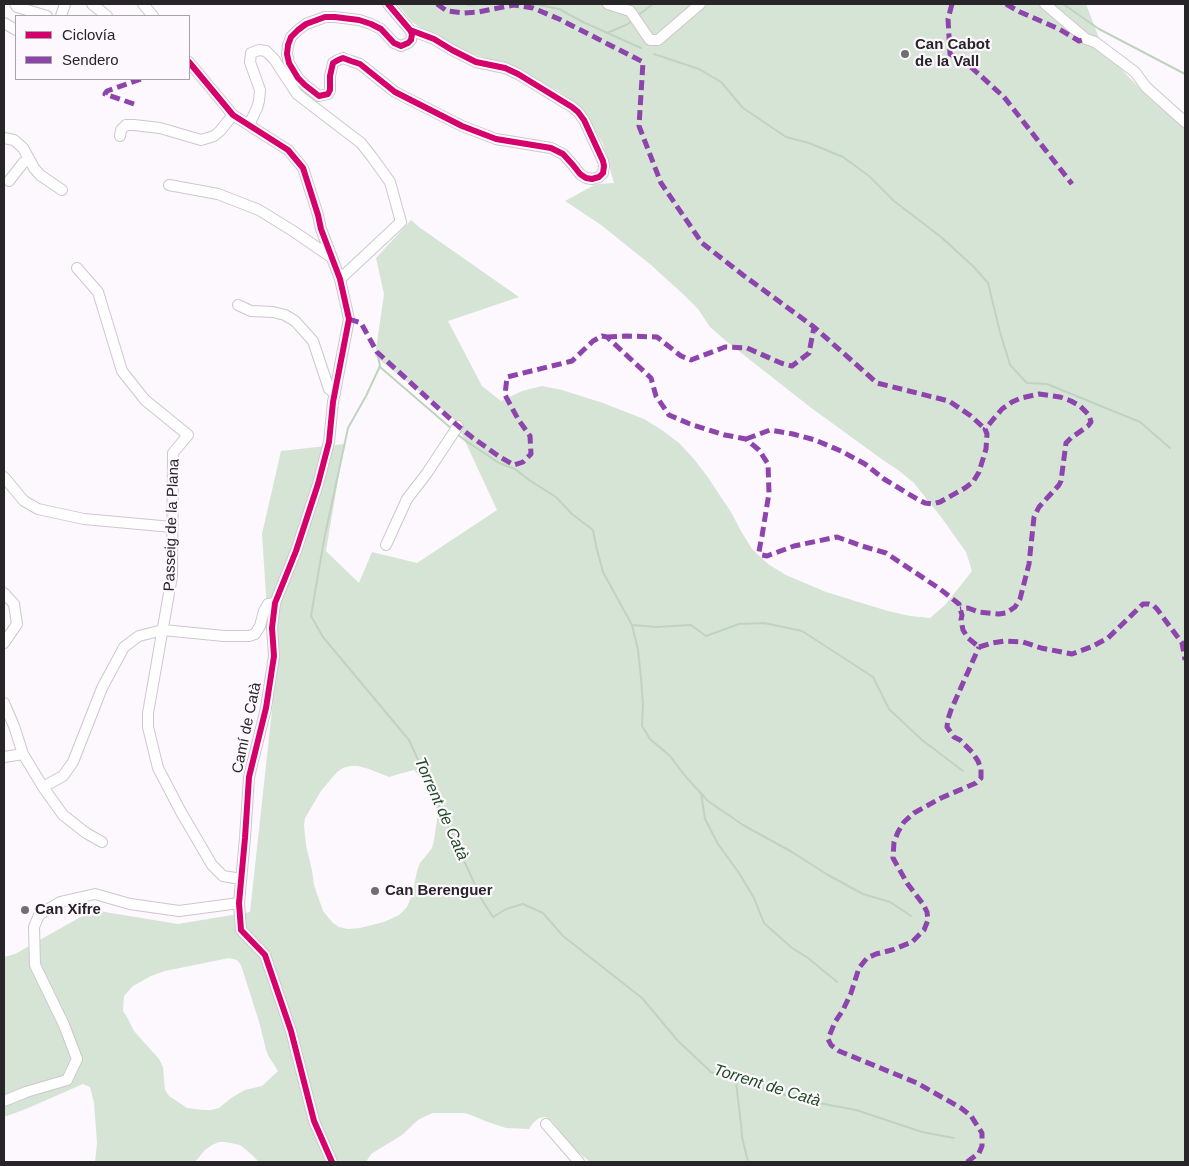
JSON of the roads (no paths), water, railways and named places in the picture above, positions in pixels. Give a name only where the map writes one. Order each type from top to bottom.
[{"type":"street","points":[[15,4],[17,7],[43,15]]},
{"type":"street","points":[[143,4],[151,15]]},
{"type":"street","points":[[388,4],[412,34],[411,40],[401,46],[394,43],[381,29],[359,20],[325,17],[306,24],[298,30],[288,45],[288,63],[305,86],[319,96],[328,94],[333,63],[343,58],[360,64],[395,92],[462,126],[496,139],[551,148],[563,154],[580,174],[586,178],[599,177],[603,173],[603,161],[588,128],[572,106],[518,74],[505,68],[476,62],[410,30]]},
{"type":"street","points":[[608,4],[630,11],[650,40],[658,40],[700,4]]},
{"type":"street","points":[[1045,4],[1086,39],[1095,42],[1135,72],[1146,87],[1185,122]]},
{"type":"street","points":[[4,23],[15,29]]},
{"type":"street","points":[[190,63],[233,115],[248,125],[288,150],[303,168],[321,229],[340,279],[401,222],[390,182],[361,143],[297,94],[274,59],[266,51],[259,50],[251,54],[250,62],[260,90],[257,108],[248,125]]},
{"type":"street","points":[[120,136],[121,130],[126,125],[134,125],[160,128],[201,140],[214,136],[233,115]]},
{"type":"street","points":[[4,138],[14,140],[22,148],[40,175],[62,190]]},
{"type":"street","points":[[9,181],[23,163],[29,159]]},
{"type":"street","points":[[169,184],[218,194],[259,210],[331,256]]},
{"type":"street","name":"Passeig de la Plana","points":[[77,268],[98,292],[122,371],[145,400],[188,435],[173,453],[172,576],[148,713],[148,726],[158,768],[212,865],[223,876],[241,879]]},
{"type":"street","name":"Camí de Catà","points":[[332,1162],[314,1121],[291,1031],[265,955],[241,930],[239,903],[248,777],[266,708],[274,656],[272,628],[275,603],[296,551],[318,484],[329,442],[335,394],[349,319],[340,279]]},
{"type":"street","points":[[238,305],[251,310],[285,315],[295,321],[313,341],[329,389],[335,394]]},
{"type":"street","points":[[386,545],[407,499],[427,473],[458,426]]},
{"type":"street","points":[[4,477],[24,501],[38,509],[84,519],[172,527]]},
{"type":"street","points":[[4,593],[14,604],[17,624],[4,643]]},
{"type":"street","points":[[43,787],[63,776],[73,762],[102,688],[124,647],[139,636],[163,630],[224,636],[249,636],[255,634],[260,626],[268,604],[275,603]]},
{"type":"street","points":[[4,703],[24,754],[43,787],[63,815],[86,833],[102,842]]},
{"type":"street","points":[[4,757],[24,754]]},
{"type":"street","points":[[4,1102],[26,1092],[67,1080],[77,1059],[64,1025],[36,965],[34,927],[39,915],[60,902],[95,894],[130,904],[178,911],[239,903]]},
{"type":"street","points":[[546,1124],[579,1162]]},
{"type":"waterway","points":[[466,4],[476,4]]},
{"type":"waterway","points":[[534,4],[559,9],[641,48]]},
{"type":"waterway","points":[[637,16],[653,4]]},
{"type":"waterway","points":[[1063,4],[1099,29],[1185,74]]},
{"type":"waterway","points":[[607,33],[632,21]]},
{"type":"waterway","points":[[654,54],[699,69],[721,82],[743,108],[786,137],[809,143],[843,157],[869,176],[894,201],[941,237],[974,267],[988,283],[1010,365],[1027,383],[1047,384],[1140,422],[1170,448]]},
{"type":"waterway","name":"Torrent de Catà","points":[[377,352],[380,366],[348,428],[324,540],[311,616],[323,637],[409,740],[482,900],[493,917],[506,909],[523,904],[543,913],[563,936],[642,998],[678,1041],[711,1072],[736,1082],[768,1089],[797,1099],[856,1110],[922,1132],[954,1138]]},
{"type":"waterway","points":[[380,367],[452,429]]},
{"type":"waterway","points":[[457,434],[499,463],[515,469],[556,497],[572,514],[593,530],[603,572],[632,625],[638,650],[641,678],[642,726],[650,739],[670,756],[708,801],[743,825],[792,852],[828,875],[863,894],[890,902],[911,916]]},
{"type":"waterway","points":[[633,625],[656,627],[691,625],[706,636],[739,624],[764,623],[802,631],[873,677],[889,709],[922,740],[963,771]]},
{"type":"waterway","points":[[701,793],[705,819],[718,844],[754,898],[764,923],[792,948],[808,958],[837,982]]},
{"type":"waterway","points":[[736,1082],[742,1137],[748,1162]]},
{"type":"place","name":"Can Cabot de la Vall","points":[[905,54]]},
{"type":"place","name":"Can Berenguer","points":[[375,891]]},
{"type":"place","name":"Can Xifre","points":[[25,910]]}]
